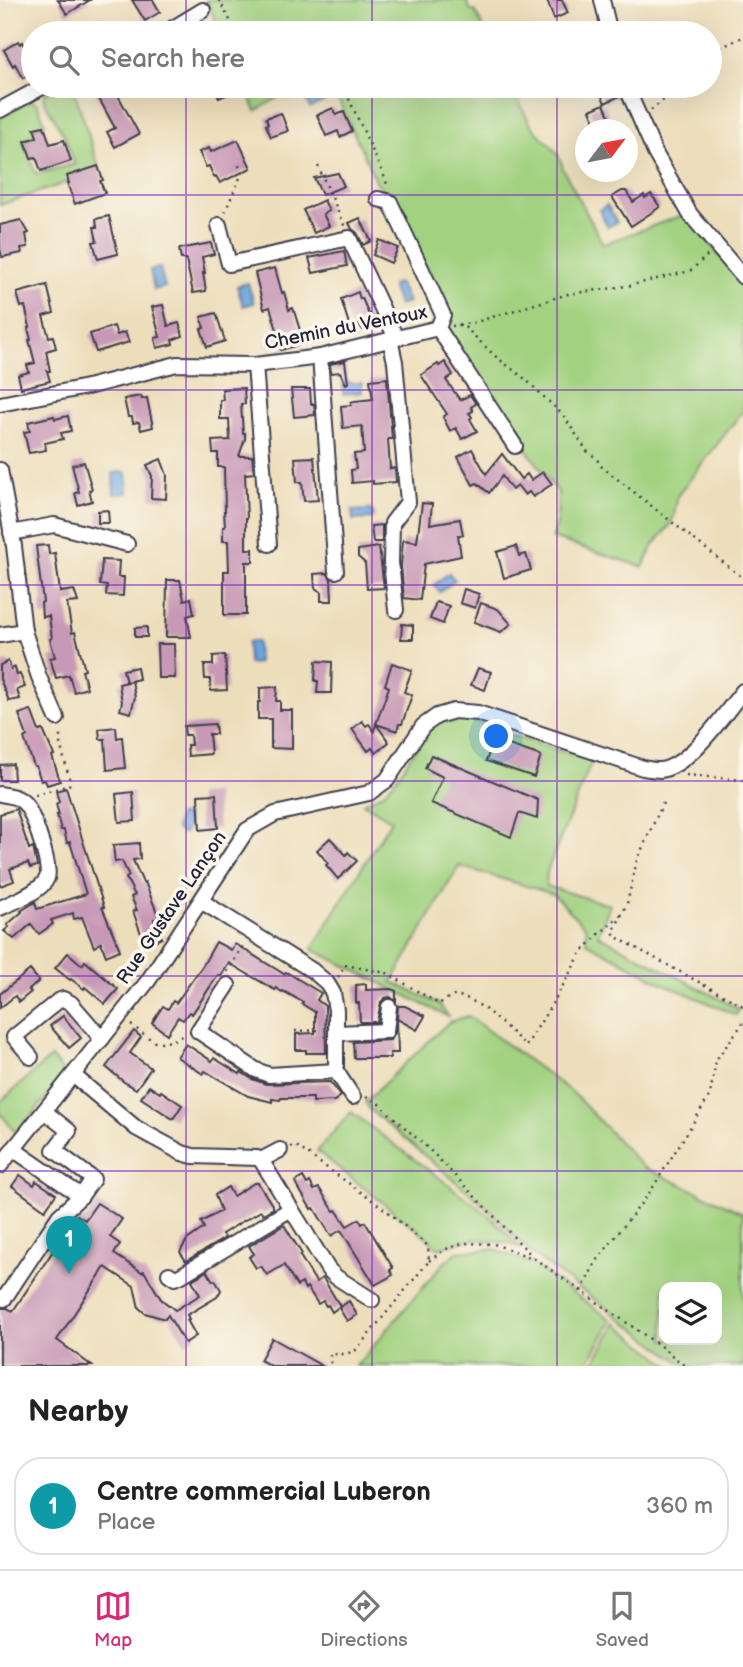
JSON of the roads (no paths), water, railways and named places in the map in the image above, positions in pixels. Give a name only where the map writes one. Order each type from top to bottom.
[{"type":"street","points":[[602,0],[607,21]]},
{"type":"street","points":[[192,21],[203,10]]},
{"type":"street","points":[[0,110],[22,98]]},
{"type":"street","points":[[631,98],[655,153],[690,214],[743,277]]},
{"type":"street","points":[[384,201],[443,316],[438,328]]},
{"type":"street","points":[[219,225],[229,264],[349,238],[393,339],[408,502],[392,523],[391,562],[396,610]]},
{"type":"street","name":"Chemin du Ventoux","points":[[0,404],[87,387],[177,365],[255,365],[320,357],[438,328],[515,446]]},
{"type":"street","points":[[320,357],[336,571]]},
{"type":"street","points":[[255,365],[268,544]]},
{"type":"street","points":[[0,470],[24,631],[39,677],[57,718]]},
{"type":"street","points":[[11,533],[54,525],[128,544]]},
{"type":"street","points":[[0,635],[24,631]]},
{"type":"street","name":"Rue Gustave Lançon","points":[[0,1166],[148,981],[247,830],[275,814],[369,793],[387,780],[423,726],[437,716],[454,711],[478,713],[643,768],[661,770],[680,762],[698,746],[743,691]]},
{"type":"street","points":[[0,794],[15,796],[30,811],[48,866],[47,878],[38,888],[0,908]]},
{"type":"street","points":[[201,901],[313,971],[327,983],[333,993],[336,1010],[336,1071],[357,1096]]},
{"type":"street","points":[[228,985],[198,1031],[269,1075],[336,1071]]},
{"type":"street","points":[[31,1057],[14,1037],[63,999],[71,1003],[102,1039]]},
{"type":"street","points":[[336,1031],[386,1031],[389,1007]]},
{"type":"street","points":[[73,1075],[136,1128],[183,1153],[261,1160],[328,1269],[372,1300]]},
{"type":"street","points":[[4,1299],[59,1216],[80,1196],[93,1178],[54,1150],[69,1131],[44,1111]]},
{"type":"street","points":[[218,1141],[224,1157]]},
{"type":"street","points":[[13,1149],[80,1196]]},
{"type":"street","points":[[261,1160],[280,1150]]},
{"type":"street","points":[[169,1274],[175,1278],[180,1276],[292,1209]]},
{"type":"water","points":[[326,98],[327,100],[310,108],[306,99]]},
{"type":"water","points":[[607,205],[617,222],[608,227],[599,210]]},
{"type":"water","points":[[160,268],[165,287],[154,290],[150,270]]},
{"type":"water","points":[[248,283],[254,303],[243,306],[237,286]]},
{"type":"water","points":[[392,285],[400,285],[408,302],[399,306],[392,289]]},
{"type":"water","points":[[345,380],[349,383],[362,383],[362,392],[343,394]]},
{"type":"water","points":[[127,472],[128,493],[114,494],[113,473]]},
{"type":"water","points":[[371,510],[374,514],[372,519],[353,520],[352,511]]},
{"type":"water","points":[[449,573],[455,580],[440,592],[434,585]]},
{"type":"water","points":[[247,642],[257,642],[258,663],[248,664]]},
{"type":"water","points":[[178,815],[187,816],[188,828],[184,833],[176,829]]},
{"type":"place","name":"Centre commercial Luberon","points":[[69,1274]]}]
